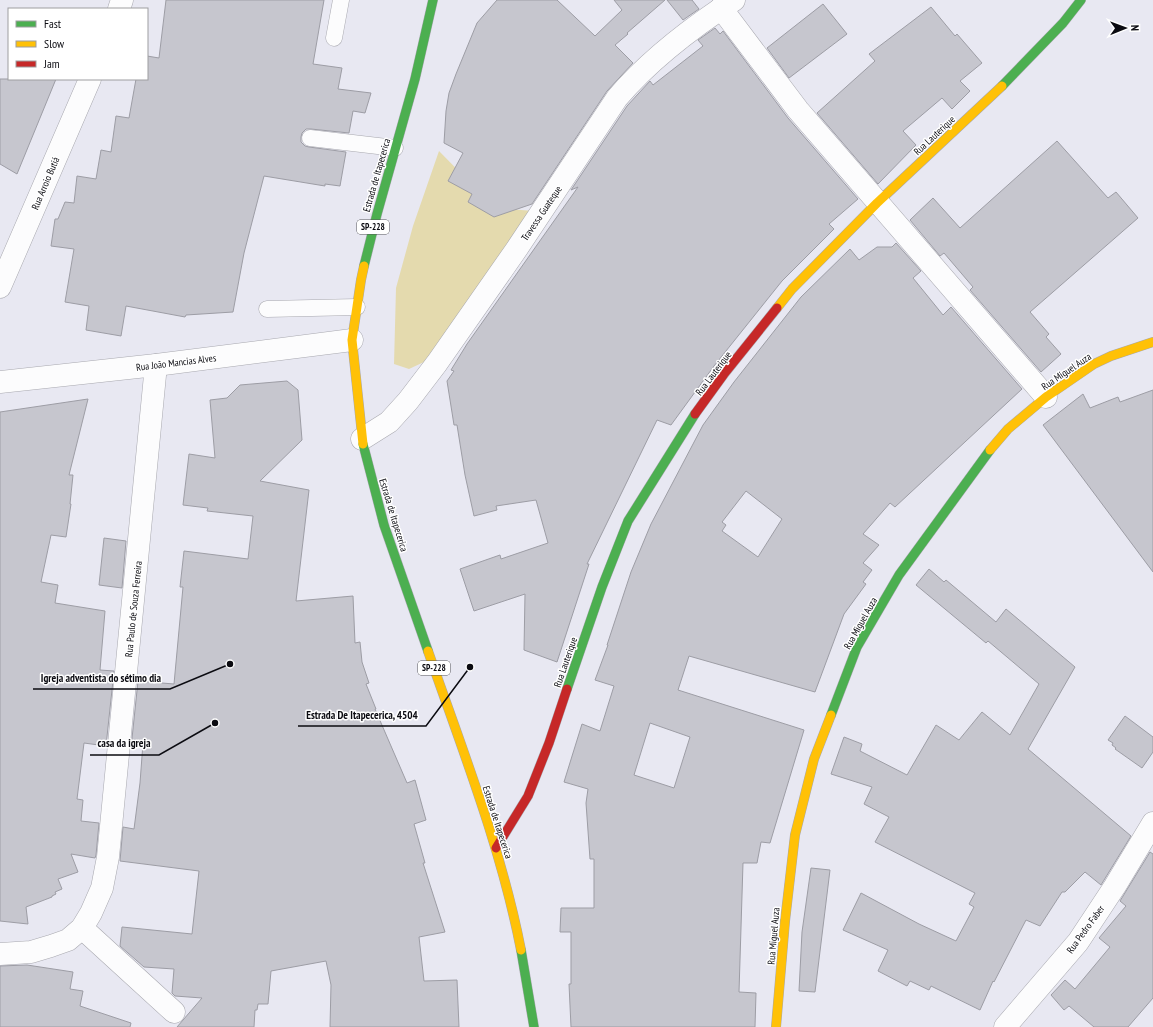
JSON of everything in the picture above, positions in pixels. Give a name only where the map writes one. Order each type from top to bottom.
[{"type":"street","name":"Estrada de Itapecerica","points":[[433,0],[415,79],[377,214],[361,280],[352,340],[362,439],[384,525],[496,848],[514,915],[534,1027]]},
{"type":"street","name":"Rua Lauterique","points":[[496,848],[528,796],[549,743],[602,587],[628,521],[688,426],[724,374],[792,289],[877,203],[1005,83],[1063,23],[1081,0]]},
{"type":"street","points":[[728,4],[798,110],[1046,397]]},
{"type":"street","name":"Travessa Guateque","points":[[362,439],[389,422],[408,401],[437,363],[516,250],[616,98],[638,74],[661,53],[728,4]]},
{"type":"street","name":"Rua Arroio Butiá","points":[[0,287],[90,80]]},
{"type":"street","name":"Rua João Mancias Alves","points":[[0,382],[352,340]]},
{"type":"street","name":"Rua Miguel Auza","points":[[776,1027],[785,921],[796,835],[814,759],[857,646],[899,575],[989,452],[1008,429],[1046,397],[1094,364],[1111,356],[1153,342]]},
{"type":"street","name":"Rua Paulo de Souza Ferreira","points":[[0,954],[31,952],[68,940],[82,928],[102,888],[108,857],[156,364]]},
{"type":"street","name":"Rua Pedro Faber","points":[[1005,1027],[1078,942],[1115,886],[1153,823]]},
{"type":"street","points":[[82,928],[174,1012]]},
{"type":"lane","points":[[334,38],[342,0]]},
{"type":"lane","points":[[310,138],[395,148]]},
{"type":"lane","points":[[267,309],[357,307]]},
{"type":"shaded area","points":[[439,151],[495,208],[534,211],[424,362],[409,369],[394,364],[396,288],[413,226]]},
{"type":"building","points":[[166,0],[324,0],[313,64],[342,68],[338,89],[371,93],[365,113],[353,111],[349,133],[306,129],[302,133],[301,142],[305,146],[346,152],[340,186],[325,184],[325,186],[264,176],[244,253],[233,312],[186,315],[185,317],[126,306],[121,336],[86,330],[89,306],[65,302],[74,249],[51,246],[55,219],[58,219],[65,202],[74,203],[77,176],[96,179],[101,150],[111,152],[116,116],[129,118],[136,80],[148,80],[148,56],[159,58]]},
{"type":"building","points":[[497,0],[557,0],[595,36],[622,10],[614,0],[665,0],[615,45],[633,63],[607,91],[532,204],[494,217],[468,202],[472,194],[448,181],[463,153],[444,143],[449,93],[456,74],[477,23]]},
{"type":"building","points":[[667,0],[692,0],[699,9],[683,20]]},
{"type":"building","points":[[823,4],[847,34],[789,78],[767,48]]},
{"type":"building","points":[[931,7],[955,36],[957,34],[982,63],[960,81],[970,91],[952,109],[942,98],[903,131],[916,145],[878,184],[817,113],[875,61],[869,54]]},
{"type":"building","points":[[715,28],[720,34],[723,31],[788,118],[858,199],[829,224],[834,229],[782,281],[714,366],[671,425],[657,420],[587,564],[589,564],[557,662],[524,650],[525,594],[474,611],[460,569],[500,555],[501,559],[548,543],[536,500],[496,506],[497,510],[474,516],[465,475],[457,425],[454,425],[447,381],[454,371],[451,370],[467,344],[578,187],[571,190],[627,106],[650,81],[653,85],[703,46],[698,40]]},
{"type":"building","points":[[0,79],[56,80],[17,174],[0,164]]},
{"type":"building","points":[[1057,141],[1108,198],[1116,192],[1138,218],[1030,312],[1049,334],[1046,337],[1061,354],[1041,372],[970,290],[973,287],[944,253],[940,256],[910,220],[933,198],[960,228]]},
{"type":"building","points":[[896,243],[921,271],[913,278],[943,315],[951,307],[1022,389],[895,507],[890,503],[863,534],[879,545],[863,563],[872,570],[863,582],[866,584],[844,614],[815,692],[689,656],[678,690],[804,730],[770,843],[761,842],[757,863],[743,863],[739,992],[756,993],[755,1027],[571,1027],[569,984],[571,984],[571,932],[560,932],[561,908],[594,908],[594,859],[590,859],[586,803],[588,789],[564,782],[582,724],[600,731],[614,686],[595,680],[608,645],[631,572],[651,524],[703,425],[734,382],[801,297],[850,249],[859,260],[877,247],[892,247]],"holes":[[[746,491],[782,519],[758,557],[722,531],[726,525],[722,522]],[[650,723],[690,737],[674,788],[634,775]]]},
{"type":"building","points":[[287,381],[298,390],[302,440],[260,481],[309,490],[296,601],[353,596],[355,643],[360,642],[362,662],[369,683],[366,684],[375,709],[407,783],[415,780],[426,820],[414,824],[425,863],[423,863],[445,932],[419,937],[424,981],[457,980],[459,1027],[330,1027],[331,985],[326,961],[271,971],[268,1004],[258,1004],[257,1010],[255,1010],[254,1027],[177,1027],[202,998],[175,996],[172,993],[174,969],[144,967],[120,946],[122,927],[192,934],[199,871],[120,861],[123,827],[134,829],[140,783],[143,743],[133,749],[131,748],[138,681],[174,684],[183,587],[180,587],[184,551],[248,559],[253,516],[207,511],[208,508],[183,505],[189,454],[215,458],[210,400],[227,398],[240,385]]},
{"type":"building","points":[[1153,390],[1153,572],[1043,425],[1083,394],[1090,408],[1118,397],[1120,402]]},
{"type":"building","points":[[88,399],[69,475],[73,475],[71,504],[66,537],[51,535],[41,582],[58,585],[55,603],[105,611],[100,670],[114,671],[106,746],[84,743],[77,799],[83,800],[81,821],[99,823],[96,855],[95,858],[71,854],[78,872],[58,879],[62,889],[55,892],[56,894],[52,897],[26,907],[28,924],[0,921],[0,412]]},
{"type":"building","points":[[104,538],[126,541],[122,588],[99,585]]},
{"type":"building","points":[[929,569],[944,582],[946,580],[996,622],[1006,609],[1075,667],[1028,749],[1131,836],[1101,885],[1085,872],[1065,892],[1062,892],[1040,926],[1026,920],[994,982],[993,981],[980,1010],[931,986],[929,990],[910,981],[907,986],[878,971],[888,950],[843,930],[861,893],[919,924],[956,941],[974,907],[969,904],[975,893],[875,842],[889,817],[864,804],[872,787],[831,774],[844,737],[862,744],[860,751],[907,775],[936,725],[959,740],[982,712],[1010,735],[1039,684],[988,641],[986,643],[916,585]]},
{"type":"building","points":[[1125,716],[1153,737],[1153,752],[1142,768],[1115,749],[1116,748],[1112,745],[1113,743],[1108,740]]},
{"type":"building","points":[[1150,852],[1153,854],[1153,998],[1128,1027],[1094,1027],[1069,1006],[1064,1010],[1051,995],[1065,980],[1075,989],[1110,947],[1099,938],[1126,906],[1120,901]]},
{"type":"building","points":[[811,868],[830,870],[815,992],[799,991],[802,932]]},
{"type":"building","points":[[27,965],[73,972],[70,989],[83,991],[80,1006],[131,1023],[130,1027],[0,1027],[0,966]]},
{"type":"traffic: fast","points":[[364,266],[415,79],[433,0]]},
{"type":"traffic: fast","points":[[1002,86],[1063,23],[1081,0]]},
{"type":"traffic: fast","points":[[567,689],[602,587],[628,521],[695,414]]},
{"type":"traffic: fast","points":[[363,444],[384,525],[428,651]]},
{"type":"traffic: fast","points":[[831,715],[857,647],[899,575],[990,450]]},
{"type":"traffic: fast","points":[[521,950],[534,1027]]},
{"type":"traffic: slow","points":[[777,308],[792,289],[877,203],[1002,86]]},
{"type":"traffic: slow","points":[[363,444],[352,340],[364,266]]},
{"type":"traffic: slow","points":[[990,450],[1008,429],[1046,397],[1094,364],[1111,356],[1153,342]]},
{"type":"traffic: slow","points":[[428,651],[492,836],[513,912],[521,950]]},
{"type":"traffic: slow","points":[[776,1027],[785,921],[795,835],[814,759],[831,715]]},
{"type":"traffic: jam","points":[[695,414],[724,374],[777,308]]},
{"type":"traffic: jam","points":[[496,848],[528,796],[549,743],[567,689]]},
{"type":"place","name":"Igreja adventista do sétimo dia","points":[[230,664]]},
{"type":"place","name":"Estrada De Itapecerica, 4504","points":[[470,667]]},
{"type":"place","name":"casa da igreja","points":[[215,723]]}]
